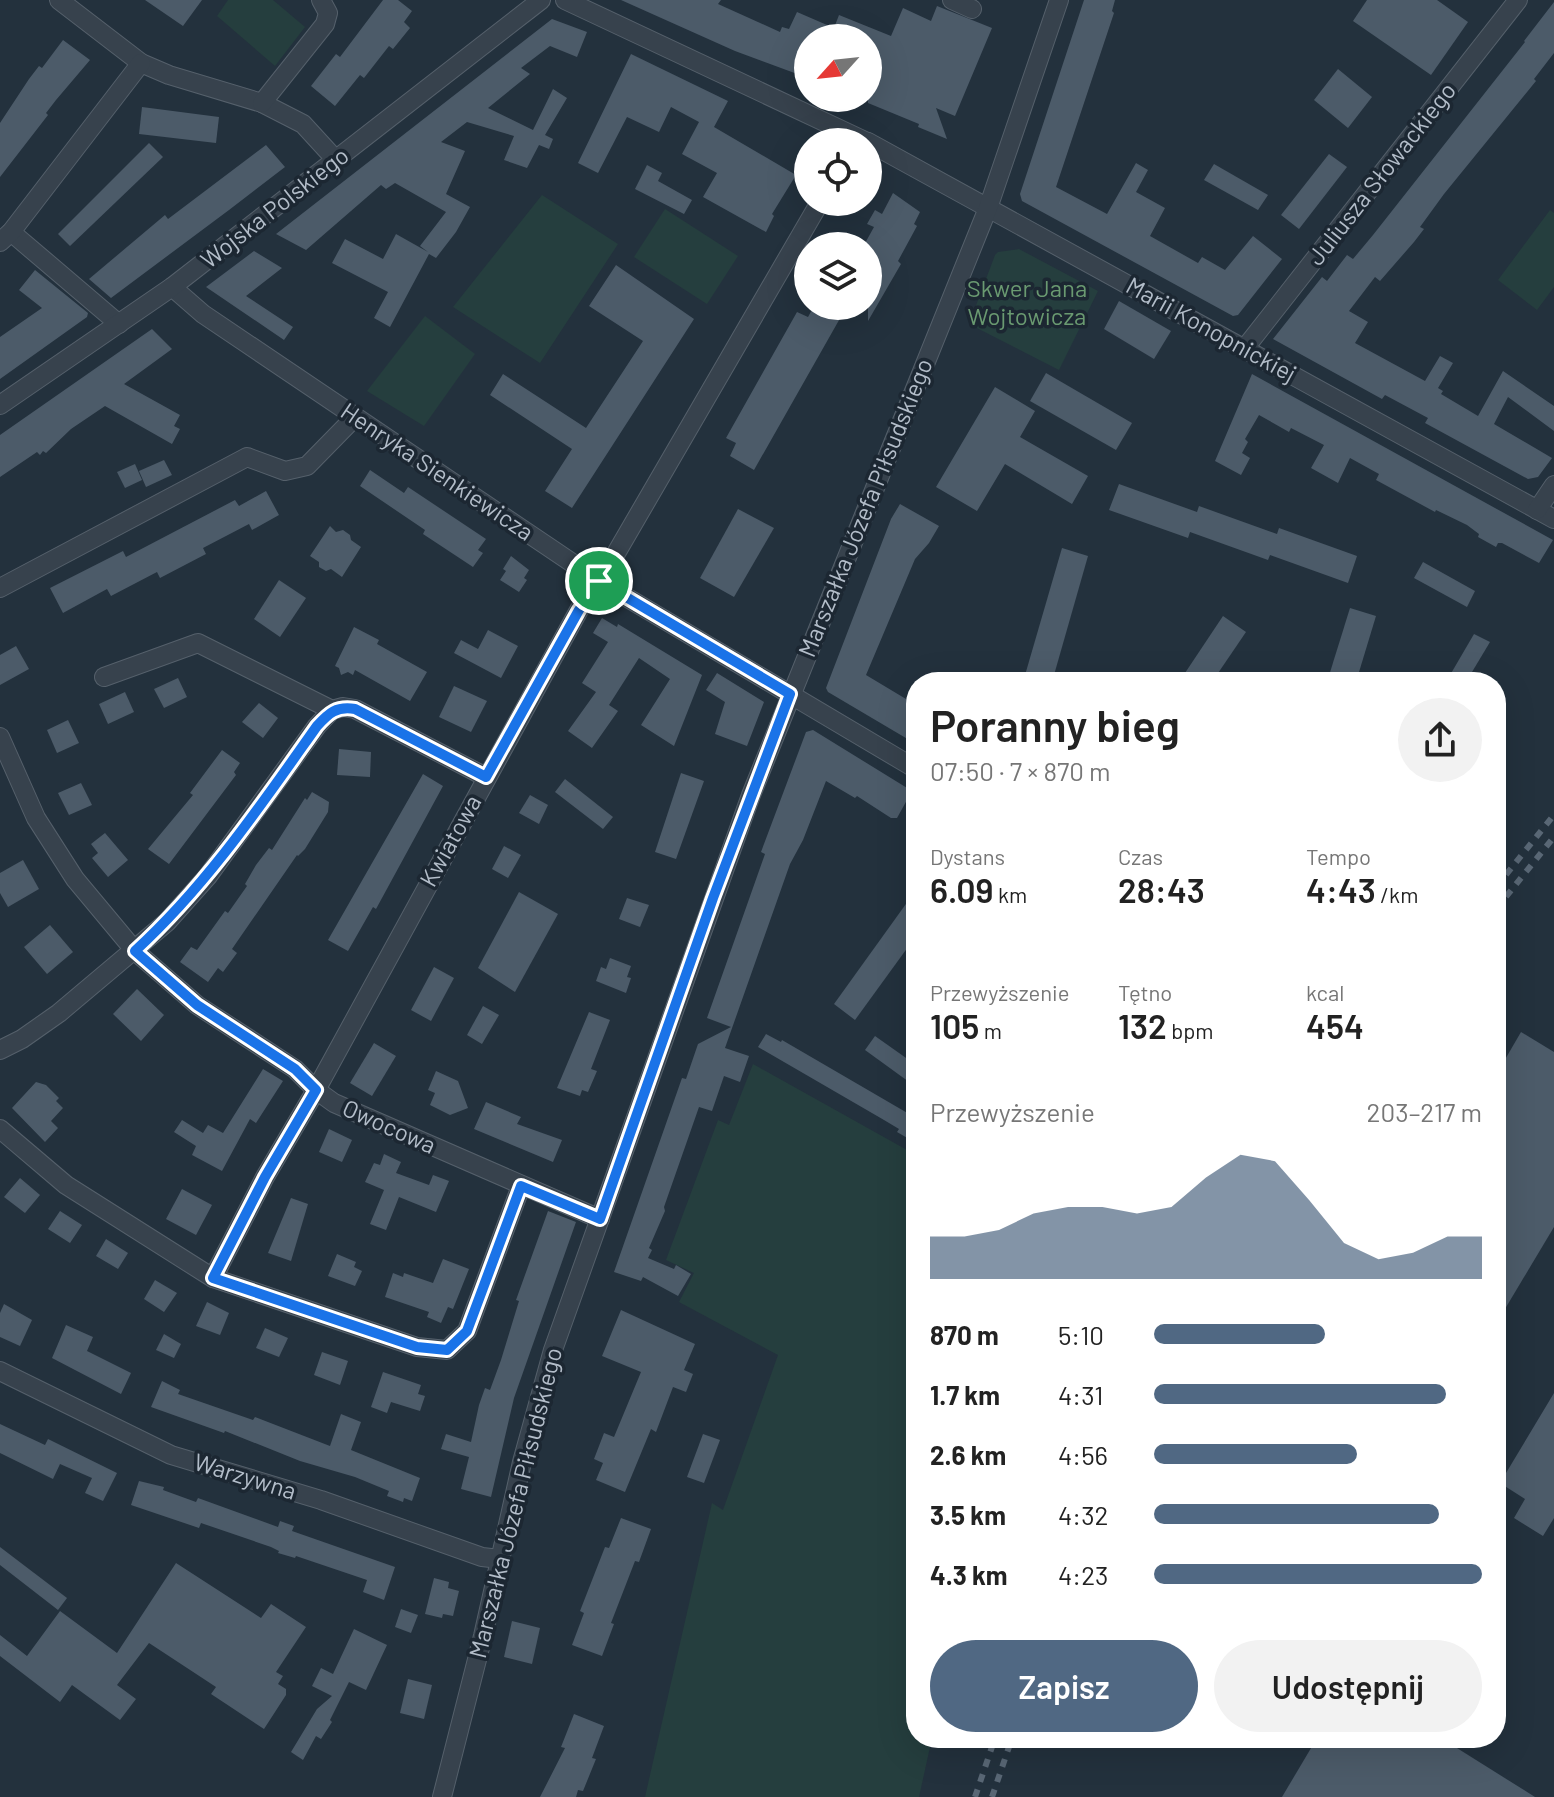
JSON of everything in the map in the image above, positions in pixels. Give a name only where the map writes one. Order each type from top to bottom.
[{"type":"street","points":[[59,0],[141,63],[169,75],[262,103],[303,124],[336,160]]},
{"type":"street","points":[[262,103],[325,24],[328,13],[321,0]]},
{"type":"street","name":"Wojska Polskiego","points":[[0,405],[172,287],[541,0]]},
{"type":"street","name":"Marii Konopnickiej","points":[[565,0],[835,128]]},
{"type":"street","points":[[952,0],[972,9]]},
{"type":"street","name":"Marszałka Józefa Piłsudskiego","points":[[442,1797],[531,1427],[553,1350],[713,898],[790,694],[988,208],[1059,0]]},
{"type":"street","name":"Juliusza Słowackiego","points":[[1245,348],[1518,0]]},
{"type":"street","points":[[119,324],[6,237],[141,63]]},
{"type":"street","name":"Marii Konopnickiej","points":[[882,152],[1554,519]]},
{"type":"street","name":"Kwiatowa","points":[[213,1278],[265,1177],[316,1090],[579,610],[599,581],[812,216]]},
{"type":"street","name":"Henryka Sienkiewicza","points":[[172,287],[203,314],[599,581],[906,763]]},
{"type":"street","points":[[0,588],[247,457],[285,471],[307,466],[355,417]]},
{"type":"street","points":[[1537,510],[1554,485]]},
{"type":"street","points":[[104,677],[198,643],[332,710]]},
{"type":"street","points":[[0,1050],[59,1013],[167,922],[208,876],[317,726],[332,710],[343,707],[355,709],[486,777]]},
{"type":"street","name":"Owocowa","points":[[0,737],[36,818],[75,879],[135,951],[197,1005],[295,1069],[334,1103],[600,1219]]},
{"type":"street","points":[[0,1129],[66,1185],[213,1278],[417,1347],[447,1350],[467,1331],[521,1186]]},
{"type":"street","name":"Warzywna","points":[[0,1371],[171,1455],[321,1500],[482,1557],[500,1559]]},
{"type":"green space","points":[[228,0],[273,0],[305,27],[275,66],[217,16]]},
{"type":"green space","points":[[542,195],[618,244],[540,363],[453,307]]},
{"type":"green space","points":[[665,209],[738,256],[707,304],[634,257]]},
{"type":"green space","points":[[1550,210],[1554,213],[1554,287],[1537,310],[1498,280]]},
{"type":"green space","name":"Skwer Jana Wojtowicza","points":[[1019,249],[1098,291],[1059,370],[969,324],[995,255]]},
{"type":"green space","points":[[425,316],[475,354],[424,426],[367,391]]},
{"type":"green space","points":[[753,1064],[906,1149],[906,1748],[930,1748],[919,1797],[645,1797],[712,1503],[723,1510],[778,1355],[679,1302],[694,1273],[666,1260],[718,1120],[729,1125]]},
{"type":"building","points":[[145,0],[202,0],[183,26]]},
{"type":"building","points":[[383,0],[398,0],[412,11],[404,22],[410,28],[393,49],[389,46],[364,78],[360,75],[335,106],[311,86],[336,54],[340,57]]},
{"type":"building","points":[[621,0],[721,0],[718,4],[780,32],[782,27],[789,29],[797,12],[825,24],[794,24],[794,73],[735,51]]},
{"type":"building","points":[[1084,0],[1115,0],[1114,13],[1056,187],[1107,214],[1136,163],[1148,170],[1136,192],[1165,208],[1150,236],[1198,263],[1202,257],[1225,270],[1253,236],[1282,259],[1238,315],[1233,316],[1022,201],[1020,194]]},
{"type":"building","points":[[1367,0],[1437,0],[1468,22],[1431,75],[1353,21]]},
{"type":"building","points":[[1554,2],[1554,53],[1534,79],[1536,81],[1444,194],[1420,227],[1424,229],[1414,242],[1380,281],[1375,277],[1349,311],[1368,322],[1355,343],[1425,381],[1440,356],[1453,363],[1438,388],[1443,391],[1441,394],[1478,416],[1503,371],[1554,406],[1554,431],[1508,397],[1494,424],[1552,458],[1538,477],[1528,479],[1425,423],[1428,418],[1385,395],[1382,399],[1273,339],[1322,277],[1327,281],[1347,255],[1353,259]]},
{"type":"building","points":[[937,6],[992,28],[955,116],[936,108],[947,139],[918,127],[919,124],[882,109],[882,32],[891,36],[903,8],[931,21]]},
{"type":"building","points":[[839,15],[861,24],[836,24]]},
{"type":"building","points":[[552,19],[587,32],[577,57],[550,46],[521,68],[530,74],[488,108],[533,130],[553,89],[567,98],[545,135],[553,139],[549,149],[539,145],[527,168],[504,160],[514,136],[467,122],[441,142],[465,151],[446,194],[470,207],[436,258],[429,254],[390,327],[374,318],[388,292],[332,263],[345,239],[383,259],[396,234],[428,252],[420,246],[446,212],[395,183],[386,189],[381,185],[306,250],[276,234]]},
{"type":"building","points":[[63,40],[90,60],[46,113],[48,115],[0,177],[0,123],[29,79],[39,66],[42,68]]},
{"type":"building","points":[[631,54],[728,101],[714,127],[794,174],[794,178],[772,214],[774,216],[766,232],[703,197],[717,173],[682,154],[699,122],[671,107],[659,132],[627,117],[598,173],[578,163]]},
{"type":"building","points":[[1338,69],[1372,97],[1348,128],[1314,100]]},
{"type":"building","points":[[142,107],[219,117],[216,143],[139,134]]},
{"type":"building","points":[[149,143],[163,157],[70,246],[58,234]]},
{"type":"building","points":[[266,145],[285,167],[229,210],[111,298],[89,279],[165,215],[168,219]]},
{"type":"building","points":[[1329,154],[1347,167],[1299,229],[1281,215]]},
{"type":"building","points":[[1214,164],[1268,195],[1258,210],[1204,180]]},
{"type":"building","points":[[647,165],[662,173],[658,181],[692,200],[684,214],[635,189]]},
{"type":"building","points":[[893,193],[920,212],[914,224],[917,226],[898,261],[901,264],[882,297],[882,232],[871,232],[874,227],[867,224],[872,216],[882,214]]},
{"type":"building","points":[[254,251],[282,268],[246,296],[293,327],[284,340],[206,287]]},
{"type":"building","points":[[616,265],[694,319],[572,508],[545,491],[572,449],[490,395],[503,374],[586,428],[643,341],[589,306]]},
{"type":"building","points":[[35,270],[88,313],[87,317],[0,379],[0,337],[42,308],[19,290]]},
{"type":"building","points":[[1119,301],[1171,331],[1154,359],[1104,329]]},
{"type":"building","points":[[794,317],[794,320],[839,320],[754,470],[730,456],[736,443],[726,438]]},
{"type":"building","points":[[152,329],[172,349],[124,384],[180,415],[174,426],[180,429],[172,444],[105,406],[71,429],[46,453],[43,451],[40,455],[37,452],[0,477],[0,435]]},
{"type":"building","points":[[1046,373],[1132,423],[1116,450],[1030,401]]},
{"type":"building","points":[[1252,374],[1553,540],[1539,563],[1502,543],[1496,547],[1478,537],[1479,534],[1467,525],[1435,512],[1376,480],[1379,474],[1350,458],[1338,483],[1311,468],[1324,445],[1291,428],[1289,432],[1259,415],[1245,439],[1248,442],[1242,453],[1250,458],[1241,475],[1215,461]]},
{"type":"building","points":[[995,387],[1035,411],[1020,437],[1088,476],[1072,504],[1005,464],[977,511],[936,487]]},
{"type":"building","points":[[164,460],[172,475],[146,487],[139,471]]},
{"type":"building","points":[[135,464],[142,480],[125,488],[117,472]]},
{"type":"building","points":[[370,470],[404,493],[408,487],[486,539],[478,550],[483,553],[473,567],[360,486]]},
{"type":"building","points":[[1119,484],[1197,512],[1199,506],[1277,534],[1279,528],[1357,556],[1348,583],[1270,555],[1268,560],[1190,532],[1188,538],[1109,510]]},
{"type":"building","points":[[266,491],[279,515],[252,530],[249,524],[203,548],[206,554],[160,578],[157,572],[111,596],[107,589],[63,613],[50,588],[123,551],[126,557],[235,500],[239,506]]},
{"type":"building","points":[[900,504],[939,526],[915,559],[866,675],[906,699],[906,738],[826,688],[891,519]]},
{"type":"building","points":[[738,509],[774,528],[734,597],[700,578]]},
{"type":"building","points":[[330,526],[336,532],[343,530],[361,547],[342,577],[331,569],[326,571],[319,567],[319,562],[310,556]]},
{"type":"building","points":[[1062,548],[1088,556],[1055,672],[1026,672]]},
{"type":"building","points":[[511,556],[529,570],[519,592],[500,580]]},
{"type":"building","points":[[1423,562],[1475,591],[1467,607],[1414,578]]},
{"type":"building","points":[[279,580],[306,598],[280,637],[254,619]]},
{"type":"building","points":[[1350,608],[1376,616],[1359,672],[1330,672]]},
{"type":"building","points":[[1223,616],[1246,632],[1219,672],[1186,672]]},
{"type":"building","points":[[602,618],[617,627],[618,624],[702,675],[674,746],[641,725],[670,679],[639,658],[609,705],[618,711],[592,748],[568,731],[596,692],[582,683],[608,642],[593,633]]},
{"type":"building","points":[[354,627],[379,640],[377,644],[427,672],[410,701],[355,670],[353,675],[348,672],[341,675],[335,666]]},
{"type":"building","points":[[488,630],[518,646],[501,678],[454,653],[461,640],[478,649]]},
{"type":"building","points":[[1474,634],[1490,642],[1472,672],[1452,672]]},
{"type":"building","points":[[16,646],[29,669],[0,685],[0,655]]},
{"type":"building","points":[[717,673],[764,702],[747,746],[715,734],[725,702],[706,690]]},
{"type":"building","points":[[178,678],[187,697],[164,708],[154,689]]},
{"type":"building","points":[[454,686],[487,701],[471,732],[439,717]]},
{"type":"building","points":[[125,692],[134,712],[108,724],[99,704]]},
{"type":"building","points":[[259,703],[278,718],[263,738],[242,722]]},
{"type":"building","points":[[68,720],[79,743],[57,753],[47,730]]},
{"type":"building","points":[[813,730],[906,787],[906,802],[897,818],[891,818],[826,781],[790,864],[725,1048],[749,1056],[740,1082],[724,1076],[712,1111],[699,1107],[665,1211],[649,1248],[652,1250],[648,1258],[674,1269],[676,1265],[691,1274],[678,1296],[643,1277],[641,1281],[614,1272],[682,1078],[686,1079],[698,1044],[731,1027],[707,1018],[765,854],[761,852],[806,732]]},
{"type":"building","points":[[339,749],[371,752],[370,777],[337,775]]},
{"type":"building","points":[[222,750],[240,763],[234,772],[236,775],[169,864],[148,849],[193,795],[190,793]]},
{"type":"building","points":[[681,773],[704,781],[676,859],[655,852]]},
{"type":"building","points":[[423,774],[443,786],[376,909],[373,907],[348,951],[328,940]]},
{"type":"building","points":[[565,779],[613,817],[603,829],[555,792]]},
{"type":"building","points":[[81,783],[92,805],[69,815],[58,793]]},
{"type":"building","points":[[312,792],[329,802],[328,812],[232,949],[237,953],[223,972],[218,968],[208,982],[180,962],[191,947],[197,950],[225,911],[228,913],[247,886],[245,884],[256,865],[269,848],[272,850]]},
{"type":"building","points":[[530,795],[548,805],[539,824],[519,813]]},
{"type":"building","points":[[105,833],[128,860],[108,877],[92,858],[98,853],[91,844]]},
{"type":"building","points":[[504,846],[521,855],[508,878],[492,869]]},
{"type":"building","points":[[23,860],[39,889],[8,907],[0,893],[0,873]]},
{"type":"building","points":[[519,892],[558,914],[515,992],[478,968]]},
{"type":"building","points":[[627,898],[649,905],[640,927],[619,919]]},
{"type":"building","points":[[906,904],[906,950],[855,1020],[834,1004]]},
{"type":"building","points":[[50,925],[73,952],[47,974],[24,947]]},
{"type":"building","points":[[610,958],[631,966],[626,993],[596,981],[601,967],[606,969]]},
{"type":"building","points":[[434,967],[454,978],[431,1021],[411,1010]]},
{"type":"building","points":[[137,989],[164,1015],[141,1041],[113,1014]]},
{"type":"building","points":[[483,1006],[499,1015],[482,1044],[467,1035]]},
{"type":"building","points":[[589,1012],[610,1020],[591,1069],[597,1071],[588,1092],[582,1090],[580,1096],[557,1088]]},
{"type":"building","points":[[1521,1032],[1554,1052],[1554,1227],[1506,1307],[1506,1058]]},
{"type":"building","points":[[766,1034],[782,1040],[906,1112],[906,1137],[897,1132],[899,1129],[758,1047]]},
{"type":"building","points":[[875,1036],[906,1058],[906,1080],[865,1050]]},
{"type":"building","points":[[374,1043],[396,1056],[372,1096],[350,1083]]},
{"type":"building","points":[[263,1069],[283,1081],[256,1123],[250,1119],[222,1171],[192,1155],[196,1146],[174,1132],[182,1120],[203,1133],[208,1125],[223,1133]]},
{"type":"building","points":[[436,1071],[458,1081],[468,1108],[450,1115],[430,1105],[435,1093],[428,1090]]},
{"type":"building","points":[[36,1082],[46,1085],[59,1098],[56,1101],[63,1108],[51,1121],[58,1128],[45,1142],[12,1108]]},
{"type":"building","points":[[486,1102],[521,1117],[517,1124],[562,1140],[553,1162],[474,1129]]},
{"type":"building","points":[[329,1129],[352,1140],[342,1162],[319,1152]]},
{"type":"building","points":[[384,1154],[401,1162],[396,1173],[429,1185],[433,1175],[449,1181],[436,1212],[399,1197],[386,1230],[370,1224],[384,1190],[365,1182],[374,1163],[380,1165]]},
{"type":"building","points":[[20,1178],[40,1195],[25,1213],[4,1197]]},
{"type":"building","points":[[182,1189],[212,1205],[196,1235],[166,1219]]},
{"type":"building","points":[[291,1198],[308,1204],[291,1261],[268,1253]]},
{"type":"building","points":[[60,1211],[82,1225],[70,1243],[48,1229]]},
{"type":"building","points":[[548,1211],[576,1222],[514,1398],[491,1497],[461,1489],[469,1457],[441,1449],[446,1434],[471,1442],[479,1405],[485,1388],[490,1390],[501,1360],[519,1301],[516,1300]]},
{"type":"building","points":[[106,1239],[128,1253],[118,1269],[96,1256]]},
{"type":"building","points":[[337,1254],[356,1262],[354,1267],[362,1271],[355,1286],[328,1276]]},
{"type":"building","points":[[443,1259],[469,1269],[453,1309],[448,1307],[441,1323],[427,1317],[429,1312],[385,1297],[393,1273],[403,1277],[404,1273],[433,1283]]},
{"type":"building","points":[[155,1280],[177,1293],[164,1312],[144,1299]]},
{"type":"building","points":[[207,1302],[229,1313],[220,1335],[196,1326]]},
{"type":"building","points":[[4,1304],[32,1320],[20,1346],[0,1337],[0,1313]]},
{"type":"building","points":[[621,1310],[695,1344],[684,1370],[693,1374],[686,1392],[673,1387],[656,1432],[651,1429],[625,1492],[596,1480],[603,1463],[594,1459],[604,1433],[614,1437],[641,1372],[602,1356]]},
{"type":"building","points":[[66,1325],[93,1337],[87,1351],[131,1373],[121,1394],[52,1358]]},
{"type":"building","points":[[265,1328],[288,1338],[279,1357],[256,1348]]},
{"type":"building","points":[[164,1334],[181,1344],[174,1358],[156,1350]]},
{"type":"building","points":[[322,1352],[348,1361],[340,1385],[314,1375]]},
{"type":"building","points":[[383,1372],[421,1385],[418,1394],[425,1396],[420,1411],[391,1402],[387,1413],[371,1407]]},
{"type":"building","points":[[162,1381],[180,1390],[178,1394],[253,1420],[255,1417],[330,1446],[341,1414],[361,1422],[351,1450],[420,1478],[412,1501],[404,1498],[403,1502],[387,1496],[389,1491],[355,1477],[300,1461],[225,1431],[151,1407]]},
{"type":"building","points":[[1554,1393],[1554,1518],[1543,1536],[1514,1518],[1525,1499],[1506,1487],[1506,1473]]},
{"type":"building","points":[[0,1424],[45,1445],[48,1439],[117,1473],[103,1501],[85,1493],[92,1478],[60,1464],[53,1479],[0,1453]]},
{"type":"building","points":[[703,1434],[720,1440],[704,1483],[687,1477]]},
{"type":"building","points":[[139,1481],[278,1527],[280,1521],[294,1526],[292,1531],[395,1567],[384,1600],[363,1592],[367,1580],[278,1553],[271,1547],[201,1523],[199,1528],[131,1505]]},
{"type":"building","points":[[621,1518],[651,1529],[611,1623],[614,1624],[602,1656],[572,1645],[584,1613],[580,1611],[605,1547],[609,1548]]},
{"type":"building","points":[[0,1547],[67,1598],[58,1610],[0,1565]]},
{"type":"building","points":[[176,1563],[261,1618],[271,1604],[306,1627],[276,1672],[283,1676],[278,1684],[286,1689],[286,1695],[264,1729],[211,1694],[216,1687],[149,1643],[117,1685],[136,1699],[120,1720],[72,1685],[60,1702],[0,1656],[0,1635],[27,1656],[60,1611],[117,1653]]},
{"type":"building","points":[[434,1578],[449,1582],[448,1588],[459,1591],[453,1616],[443,1614],[442,1618],[425,1614]]},
{"type":"building","points":[[401,1609],[418,1615],[411,1633],[395,1627]]},
{"type":"building","points":[[512,1621],[540,1628],[532,1664],[504,1657]]},
{"type":"building","points":[[354,1629],[387,1645],[366,1690],[349,1682],[330,1720],[332,1722],[321,1739],[316,1736],[303,1760],[291,1752],[317,1709],[332,1696],[312,1686],[321,1668],[333,1674]]},
{"type":"building","points":[[408,1679],[432,1685],[424,1719],[400,1713]]},
{"type":"building","points":[[574,1714],[604,1726],[592,1758],[596,1759],[583,1791],[578,1790],[576,1797],[540,1797],[565,1748],[561,1747]]},
{"type":"building","points":[[1311,1748],[1457,1748],[1535,1797],[1282,1797]]},
{"type":"railway","points":[[1506,875],[1554,815]]},
{"type":"railway","points":[[1506,897],[1554,837]]},
{"type":"railway","points":[[975,1797],[992,1748]]},
{"type":"railway","points":[[992,1797],[1009,1748]]},
{"type":"route","points":[[599,581],[790,694],[713,898],[600,1219],[521,1186],[467,1331],[447,1350],[417,1347],[213,1278],[265,1177],[316,1090],[295,1069],[197,1005],[135,951],[167,922],[208,876],[317,726],[332,710],[343,707],[355,709],[486,777],[579,610],[599,581]]}]
